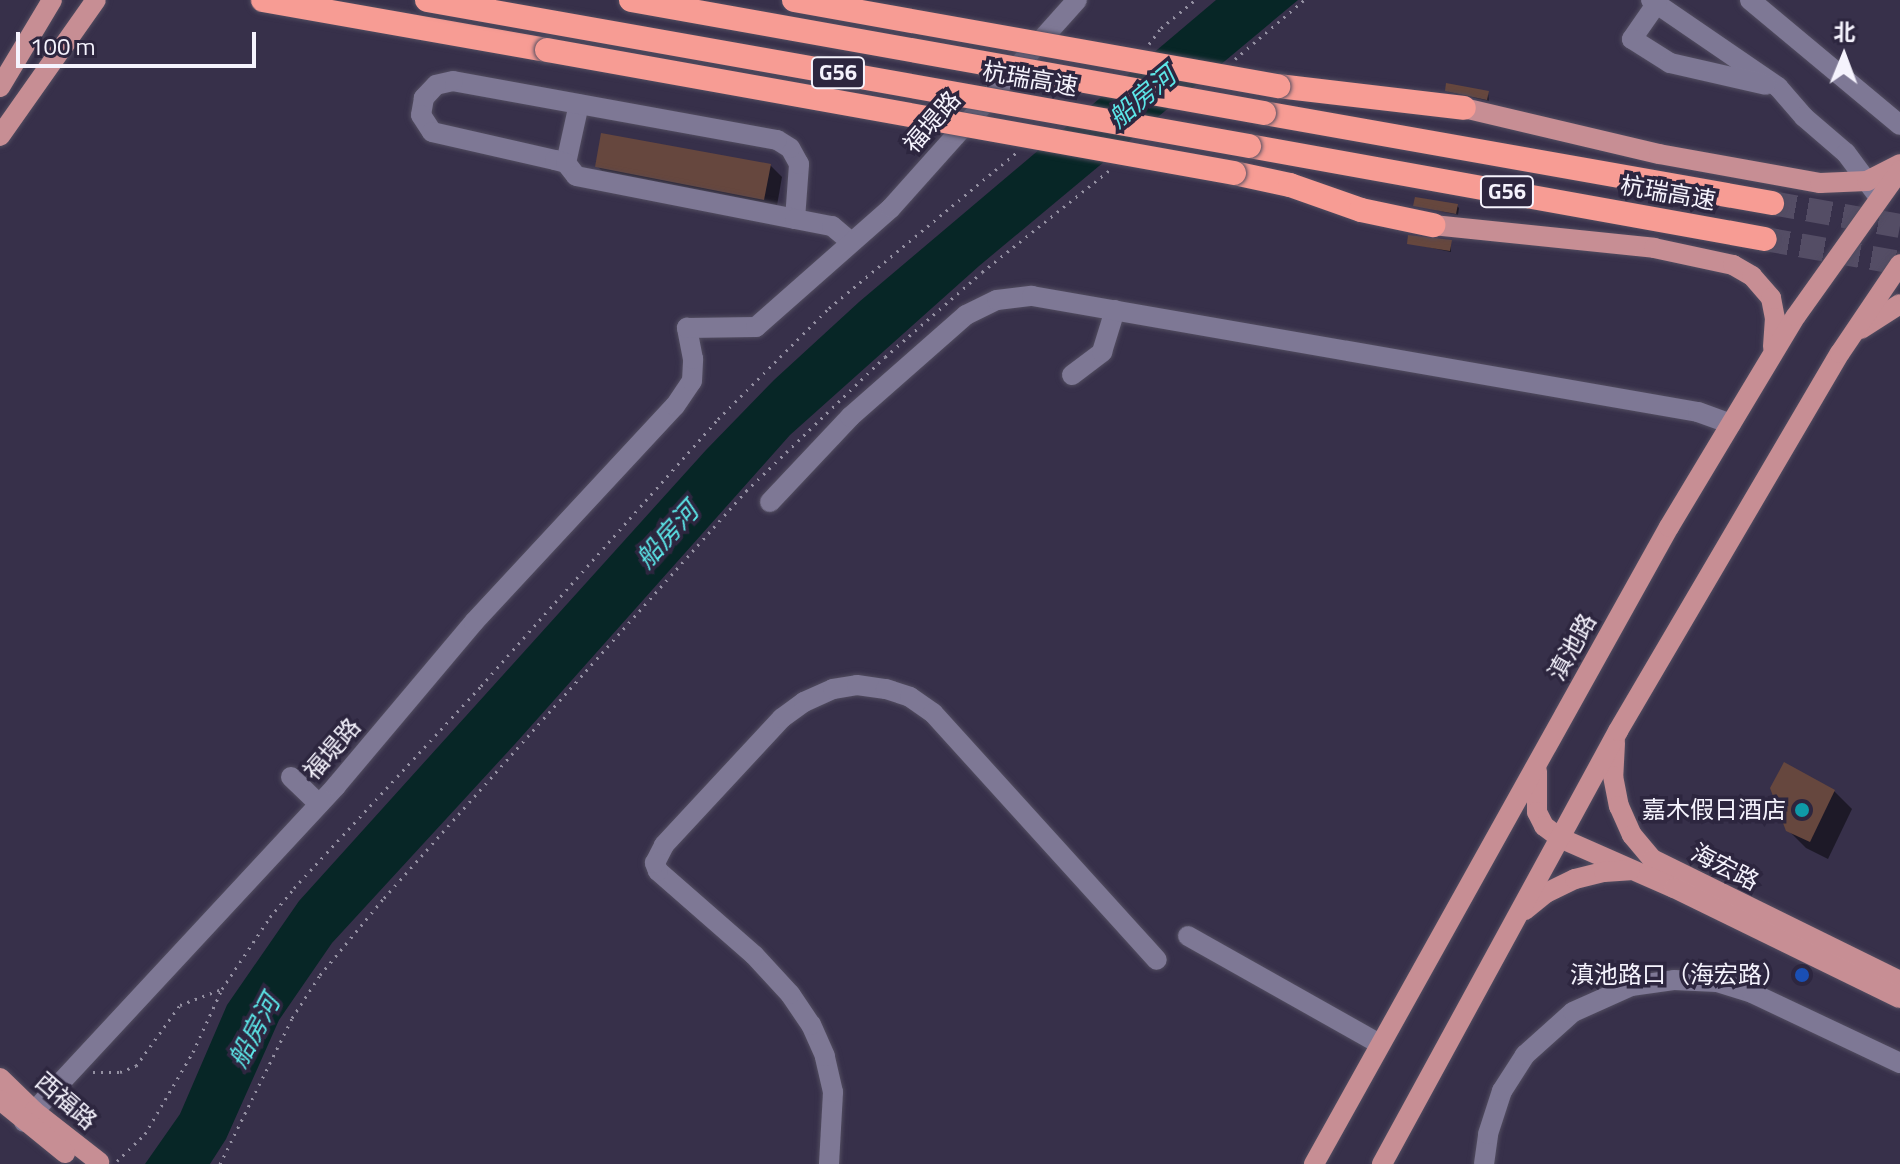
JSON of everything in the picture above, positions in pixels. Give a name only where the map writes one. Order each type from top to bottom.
[{"type":"highway","points":[[263,0],[1234,173],[1290,185],[1361,210],[1433,225]]},
{"type":"highway","name":"杭瑞高速","points":[[427,0],[1765,239]]},
{"type":"highway","name":"杭瑞高速","points":[[631,0],[1772,203]]},
{"type":"highway","points":[[794,0],[1278,86],[1464,108]]},
{"type":"main road","points":[[0,87],[52,0]]},
{"type":"main road","points":[[0,136],[96,0]]},
{"type":"main road","points":[[1464,108],[1702,162],[1820,183],[1867,181],[1900,164]]},
{"type":"main road","name":"滇池路","points":[[1314,1164],[1541,755],[1771,356],[1900,170]]},
{"type":"main road","points":[[1433,225],[1642,246],[1733,265],[1752,276],[1771,298],[1776,325],[1771,356]]},
{"type":"main road","points":[[1382,1164],[1618,731],[1840,353],[1900,264]]},
{"type":"main road","points":[[1840,353],[1864,326],[1900,304]]},
{"type":"main road","name":"海宏路","points":[[1618,731],[1613,761],[1615,791],[1624,821],[1641,849],[1652,859],[1900,981]]},
{"type":"main road","points":[[1541,755],[1535,795],[1537,812],[1544,826],[1560,838]]},
{"type":"main road","name":"海宏路","points":[[1560,838],[1635,870],[1900,998]]},
{"type":"main road","points":[[1512,925],[1534,902],[1560,885],[1589,874],[1635,870]]},
{"type":"main road","name":"西福路","points":[[0,1078],[29,1117]]},
{"type":"main road","name":"西福路","points":[[0,1100],[98,1164]]},
{"type":"street","name":"福堤路","points":[[29,1117],[319,804],[474,622],[675,406],[692,381],[693,359],[687,328],[756,327],[891,208],[1077,0]]},
{"type":"street","points":[[1750,0],[1900,125]]},
{"type":"street","points":[[1778,87],[1670,63],[1632,39],[1654,2],[1778,87],[1804,117],[1846,153],[1880,198]]},
{"type":"street","points":[[795,219],[799,164],[790,148],[777,140],[453,81],[436,85],[424,98],[421,115],[432,132],[566,163],[576,176],[795,219],[832,226],[851,242]]},
{"type":"street","points":[[566,163],[579,104]]},
{"type":"street","points":[[770,502],[850,417],[966,315],[997,300],[1032,296],[1093,304],[1698,412],[1731,424]]},
{"type":"street","points":[[1072,375],[1102,352],[1115,310]]},
{"type":"street","points":[[829,1164],[833,1092],[825,1056],[811,1025],[790,994],[754,955],[658,871],[655,863],[664,845],[685,822],[782,718],[804,702],[833,689],[857,685],[910,697],[933,713],[1157,960]]},
{"type":"street","points":[[291,777],[319,804]]},
{"type":"street","points":[[1188,936],[1380,1044]]},
{"type":"street","points":[[1484,1164],[1488,1134],[1502,1091],[1525,1055],[1573,1012],[1631,986],[1674,980],[1717,982],[1752,993],[1900,1063]]},
{"type":"path","points":[[1139,53],[1195,0]]},
{"type":"path","points":[[1231,62],[1304,0]]},
{"type":"path","points":[[98,1164],[130,1153],[145,1134],[193,1052],[222,989],[270,917],[294,888],[481,686],[718,419],[839,299],[1019,151]]},
{"type":"path","points":[[220,1164],[292,1018],[320,975],[394,886],[746,491],[917,329],[1117,164]]},
{"type":"path","points":[[75,1066],[107,1073],[136,1066],[168,1017],[180,1005],[222,989]]},
{"type":"water","name":"船房河","points":[[1216,0],[1298,0],[979,266],[790,435],[515,744],[332,943],[279,1020],[226,1139],[210,1164],[145,1164],[180,1114],[227,1005],[299,901],[706,450],[774,380],[859,302]]},
{"type":"building","points":[[1446,83],[1489,91],[1487,100],[1445,91]]},
{"type":"building","points":[[601,133],[771,164],[764,200],[595,167]]},
{"type":"building","points":[[1415,197],[1458,204],[1456,214],[1413,206]]},
{"type":"building","points":[[1408,235],[1452,240],[1450,251],[1407,244]]},
{"type":"building","name":"嘉木假日酒店","points":[[1784,762],[1835,790],[1810,842],[1786,831],[1770,788]]},
{"type":"tunnel","points":[[1772,203],[1900,226]]},
{"type":"tunnel","points":[[1765,239],[1900,263]]},
{"type":"place","name":"嘉木假日酒店","points":[[1802,810]]},
{"type":"place","name":"滇池路口（海宏路）","points":[[1802,975]]}]
